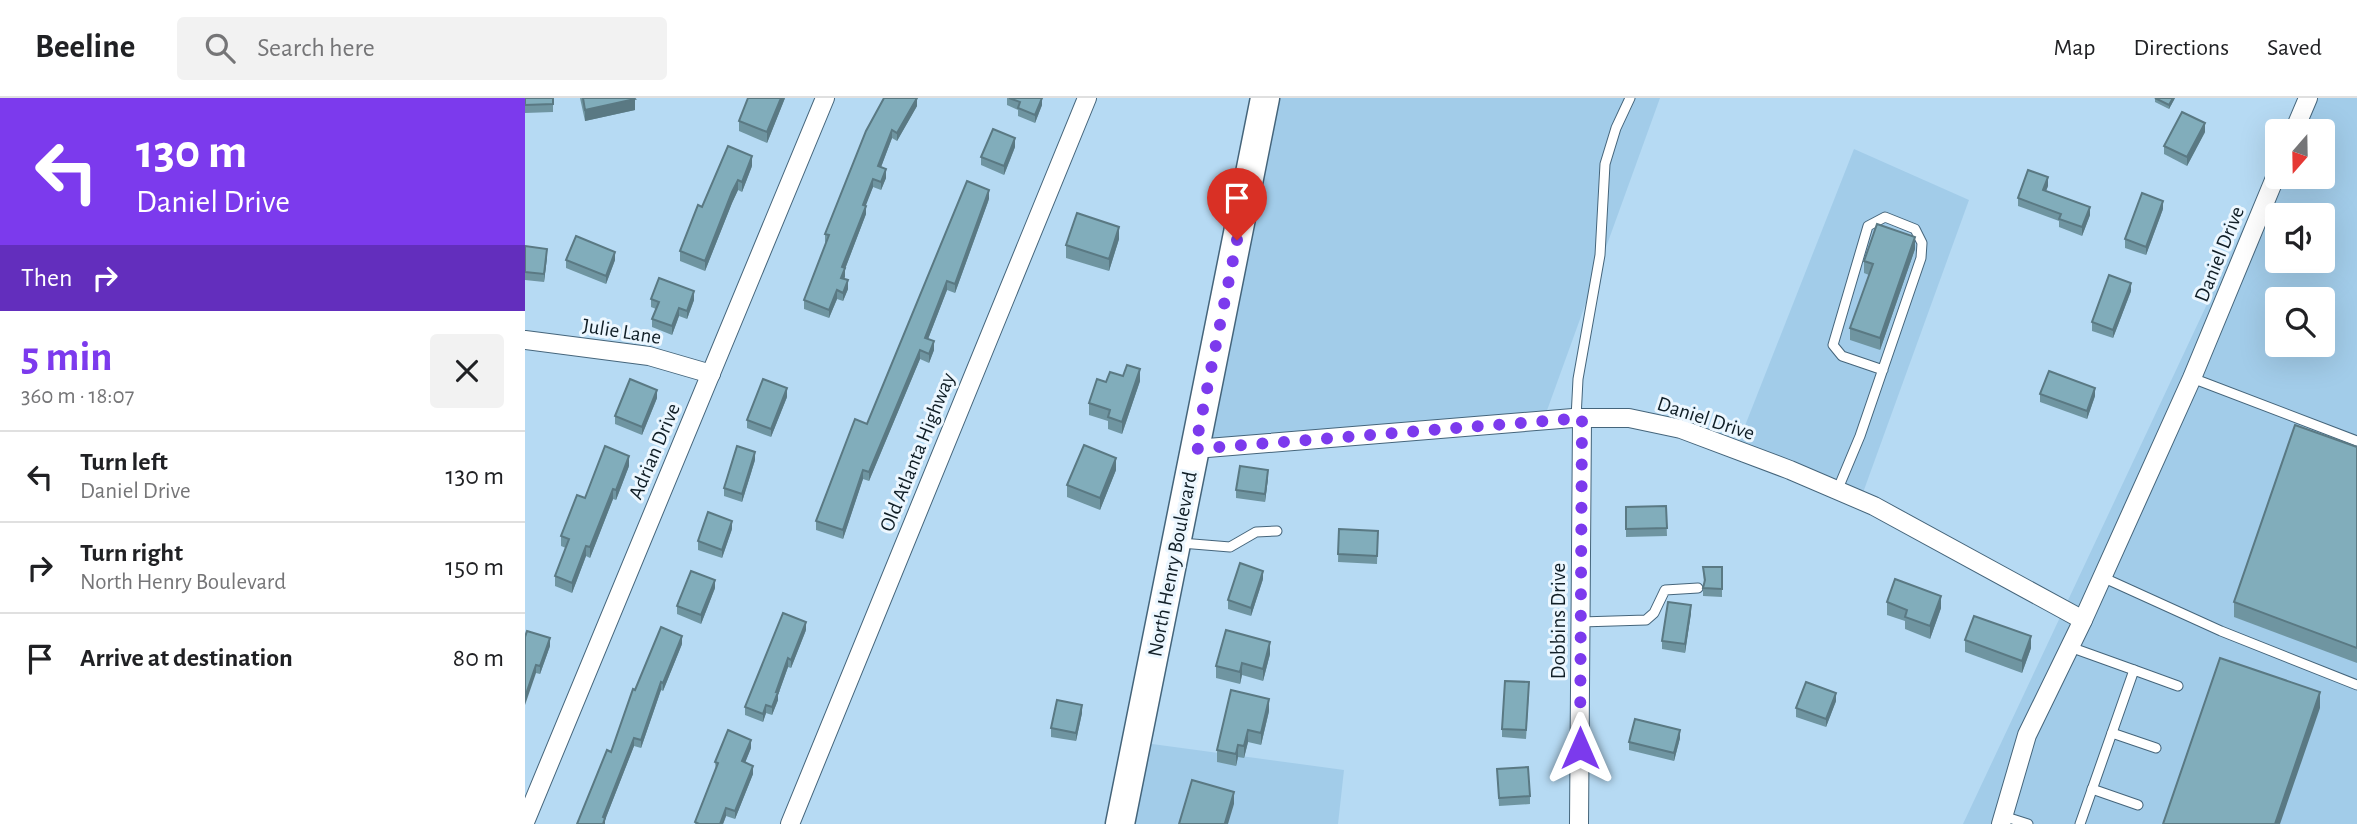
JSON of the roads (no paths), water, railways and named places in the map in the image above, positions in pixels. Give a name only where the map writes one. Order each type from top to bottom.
[{"type":"main road","name":"North Henry Boulevard","points":[[1119,824],[1265,98]]},
{"type":"street","name":"Adrian Drive","points":[[525,822],[825,98]]},
{"type":"street","name":"Old Atlanta Highway","points":[[790,824],[1087,98]]},
{"type":"street","points":[[2299,119],[2308,98]]},
{"type":"street","name":"Daniel Drive","points":[[2001,820],[2027,735],[2083,620],[2192,378],[2270,189]]},
{"type":"street","name":"Julie Lane","points":[[525,340],[649,356],[711,374]]},
{"type":"street","name":"Daniel Drive","points":[[1195,449],[1579,418],[1629,418],[1681,429],[1874,506],[2083,620]]},
{"type":"street","name":"Dobbins Drive","points":[[1579,418],[1579,824]]},
{"type":"lane","points":[[1579,418],[1578,379],[1600,255],[1605,164],[1616,128],[1630,98]]},
{"type":"lane","points":[[1837,491],[1860,436],[1883,370],[1921,258],[1922,243],[1915,229],[1885,218],[1868,226],[1833,345],[1842,356],[1883,370]]},
{"type":"lane","points":[[2192,378],[2357,441]]},
{"type":"lane","points":[[1176,542],[1218,548],[1230,547],[1256,532],[1277,531]]},
{"type":"lane","points":[[2102,577],[2221,631],[2357,685]]},
{"type":"lane","points":[[1581,622],[1646,620],[1654,613],[1665,590],[1698,588]]},
{"type":"lane","points":[[2070,647],[2179,686]]},
{"type":"lane","points":[[2080,824],[2134,670]]},
{"type":"lane","points":[[2112,733],[2156,748]]},
{"type":"lane","points":[[2092,789],[2138,805]]},
{"type":"lane","points":[[2001,820],[2028,824]]}]
